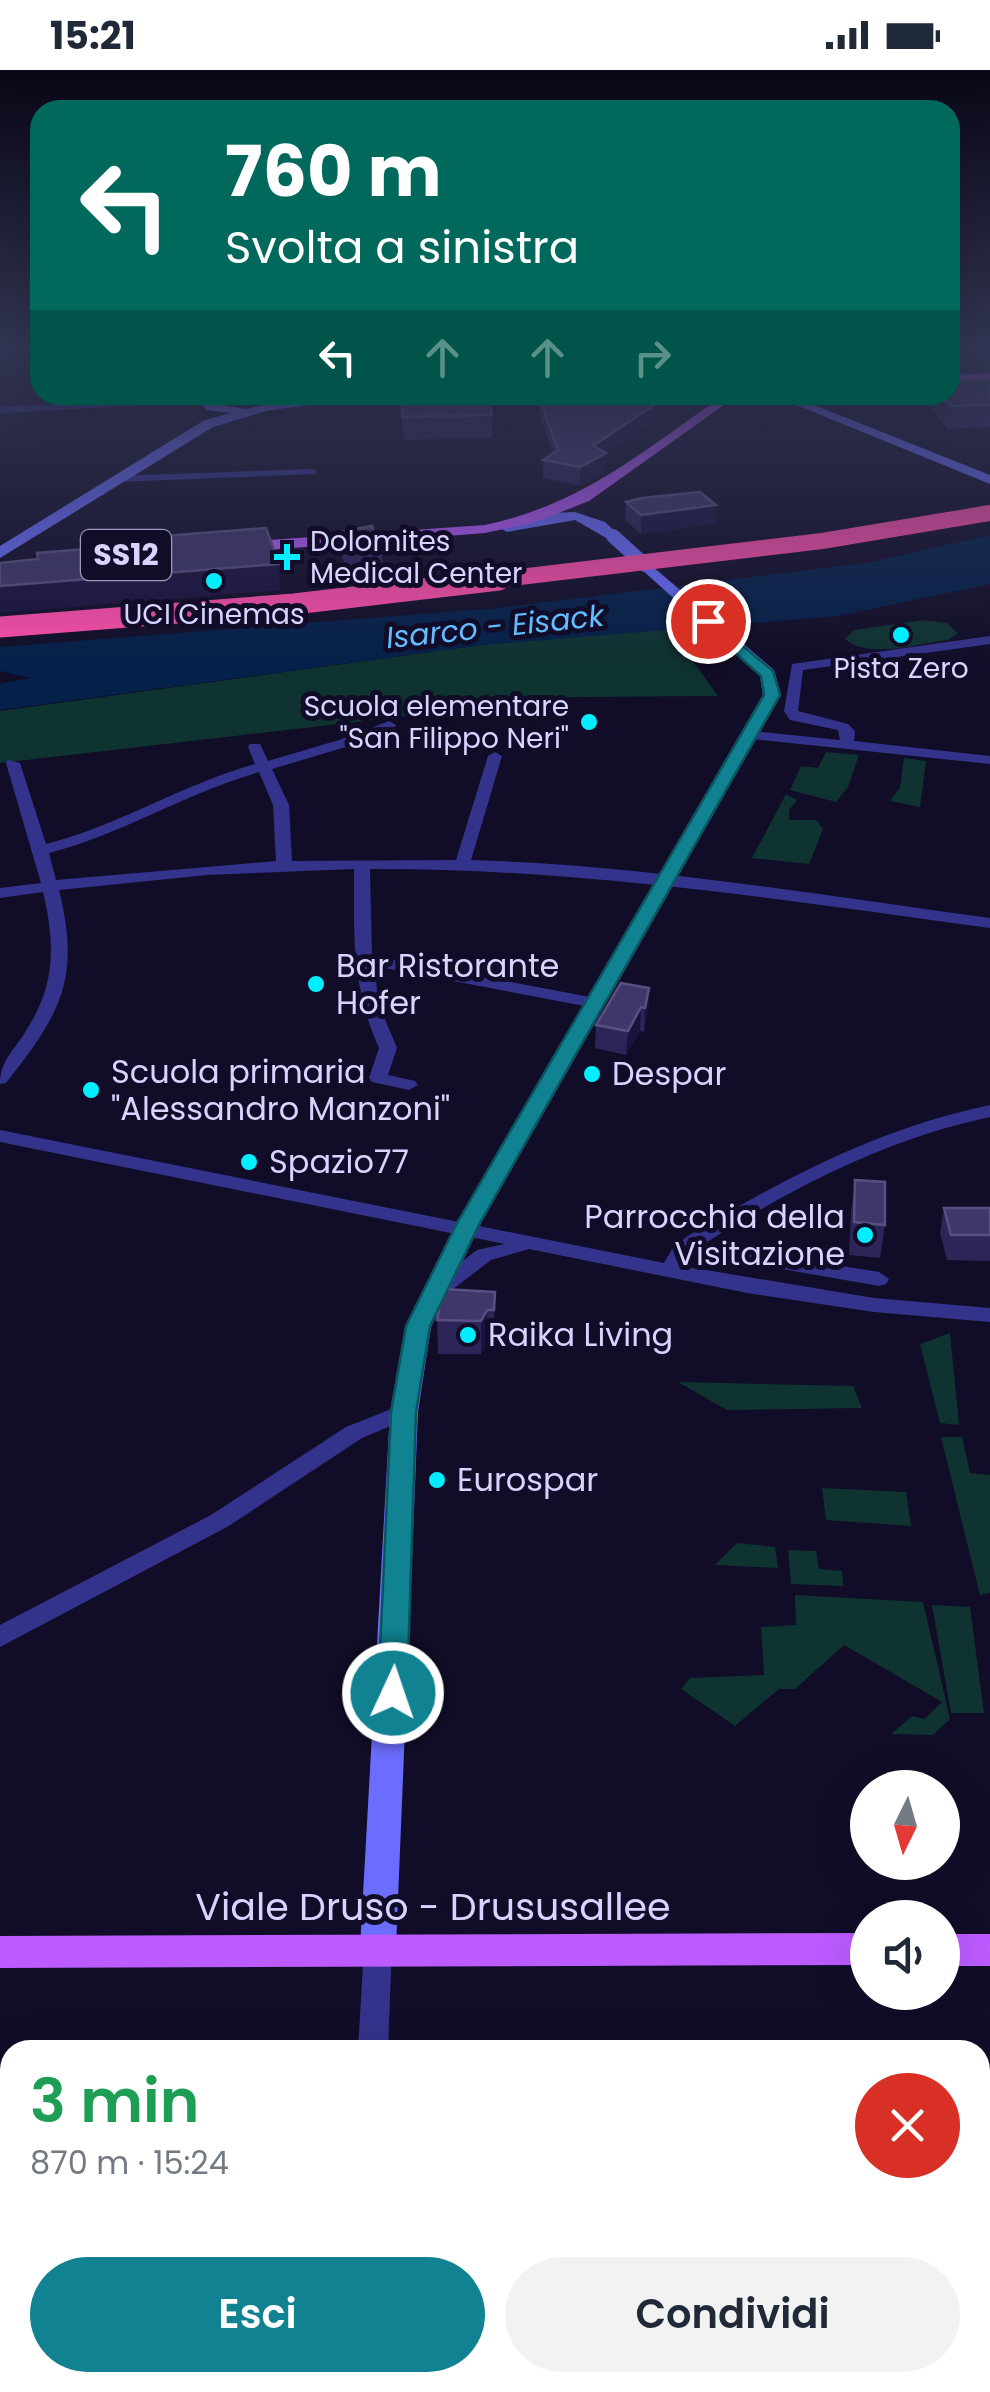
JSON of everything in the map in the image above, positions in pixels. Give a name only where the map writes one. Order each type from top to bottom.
[{"type":"highway","points":[[0,628],[294,604],[822,542],[990,511]]},
{"type":"highway","points":[[0,628],[371,603],[829,547],[990,521]]},
{"type":"main road","points":[[218,549],[484,529],[528,520],[584,498],[647,454]]},
{"type":"main road","points":[[0,628],[302,600],[738,547],[990,511]]},
{"type":"main road","points":[[509,574],[648,565],[711,557],[738,547]]},
{"type":"main road","name":"Viale Druso - Drususallee","points":[[0,1952],[850,1949]]},
{"type":"main road","points":[[960,1950],[990,1950]]},
{"type":"street","points":[[10,564],[0,553],[157,454]]},
{"type":"street","points":[[925,454],[984,478]]},
{"type":"street","points":[[116,479],[312,472]]},
{"type":"street","points":[[373,2040],[404,1412],[418,1326],[465,1231],[667,882],[710,800],[753,735],[772,695],[772,682],[749,657],[598,521],[576,515],[484,529]]},
{"type":"street","points":[[846,745],[848,731],[843,727],[795,717],[790,711],[797,667],[990,640]]},
{"type":"street","points":[[39,852],[82,842],[202,785],[366,736],[389,725]]},
{"type":"street","points":[[753,735],[990,760]]},
{"type":"street","points":[[255,746],[281,805],[284,864]]},
{"type":"street","points":[[462,864],[495,756]]},
{"type":"street","points":[[0,1078],[24,1048],[51,999],[61,965],[39,852],[13,763]]},
{"type":"street","points":[[362,863],[362,956],[366,960],[596,1003]]},
{"type":"street","points":[[0,893],[284,864],[462,864],[667,882],[990,923]]},
{"type":"street","points":[[366,960],[364,970],[376,1023],[388,1048],[378,1078],[409,1085]]},
{"type":"street","points":[[668,1272],[681,1251],[698,1238],[852,1153],[902,1131],[990,1112]]},
{"type":"street","points":[[0,1136],[668,1272],[838,1301],[990,1315]]},
{"type":"street","points":[[432,1296],[484,1255],[533,1246]]},
{"type":"street","points":[[698,1249],[815,1262],[877,1285],[888,1258]]},
{"type":"street","points":[[0,1637],[54,1604],[214,1524],[283,1482],[362,1424],[404,1412]]},
{"type":"green space","name":"Pista Zero","points":[[924,620],[947,623],[958,633],[948,640],[880,649],[855,645],[845,639],[854,630]]},
{"type":"green space","points":[[702,626],[730,652],[692,660],[718,696],[572,697],[0,763],[0,711],[482,645]]},
{"type":"green space","points":[[826,752],[859,755],[848,787],[836,802],[790,790],[801,766],[818,768]]},
{"type":"green space","points":[[904,758],[926,761],[920,807],[890,801],[900,788]]},
{"type":"green space","points":[[786,794],[797,800],[789,810],[789,820],[816,820],[823,829],[809,864],[752,858]]},
{"type":"green space","points":[[950,1333],[959,1425],[940,1423],[920,1344]]},
{"type":"green space","points":[[678,1382],[853,1386],[862,1408],[727,1410]]},
{"type":"green space","points":[[941,1437],[962,1437],[970,1473],[990,1475],[990,1593],[980,1595]]},
{"type":"green space","points":[[822,1488],[906,1492],[911,1526],[826,1520]]},
{"type":"green space","points":[[737,1543],[775,1547],[778,1568],[715,1565]]},
{"type":"green space","points":[[788,1550],[816,1551],[819,1569],[842,1571],[843,1586],[791,1584]]},
{"type":"green space","points":[[795,1595],[923,1602],[950,1719],[933,1735],[891,1734],[912,1716],[924,1719],[942,1702],[844,1645],[795,1689],[779,1689],[735,1726],[681,1689],[690,1678],[764,1675],[761,1627],[796,1625]]},
{"type":"green space","points":[[932,1605],[970,1607],[984,1713],[951,1713]]},
{"type":"water","name":"Isarco - Eisack","points":[[990,535],[990,584],[838,616],[482,645],[0,710],[0,684],[31,678],[0,671],[0,647],[498,608],[867,563]]},
{"type":"building","points":[[551,454],[603,454],[580,467],[543,460]]},
{"type":"building","points":[[700,492],[716,505],[641,515],[626,502],[642,498]]},
{"type":"building","points":[[372,526],[382,551],[347,554],[339,532]]},
{"type":"building","points":[[266,528],[279,564],[0,586],[0,563],[38,559],[37,553],[154,544],[153,537]]},
{"type":"building","points":[[621,983],[649,988],[645,1008],[641,1007],[628,1031],[596,1025]]},
{"type":"building","points":[[855,1180],[885,1182],[885,1225],[854,1222]]},
{"type":"building","points":[[944,1208],[990,1208],[990,1235],[951,1235]]},
{"type":"building","points":[[443,1289],[495,1292],[494,1310],[487,1310],[481,1321],[437,1320]]},
{"type":"place","name":"Dolomites Medical Center","points":[[287,557]]},
{"type":"place","name":"UCI Cinemas","points":[[214,581]]},
{"type":"place","name":"Pista Zero","points":[[901,635]]},
{"type":"place","name":"Scuola elementare \"San Filippo Neri\"","points":[[589,722]]},
{"type":"place","name":"Bar Ristorante Hofer","points":[[316,984]]},
{"type":"place","name":"Despar","points":[[592,1074]]},
{"type":"place","name":"Scuola primaria \"Alessandro Manzoni\"","points":[[91,1090]]},
{"type":"place","name":"Spazio77","points":[[249,1162]]},
{"type":"place","name":"Parrocchia della Visitazione","points":[[865,1235]]},
{"type":"place","name":"Raika Living","points":[[468,1335]]},
{"type":"place","name":"Eurospar","points":[[437,1480]]},
{"type":"route","points":[[393,1693],[404,1412],[418,1326],[469,1223],[667,882],[710,800],[753,735],[772,695],[768,674],[708,621]]}]
